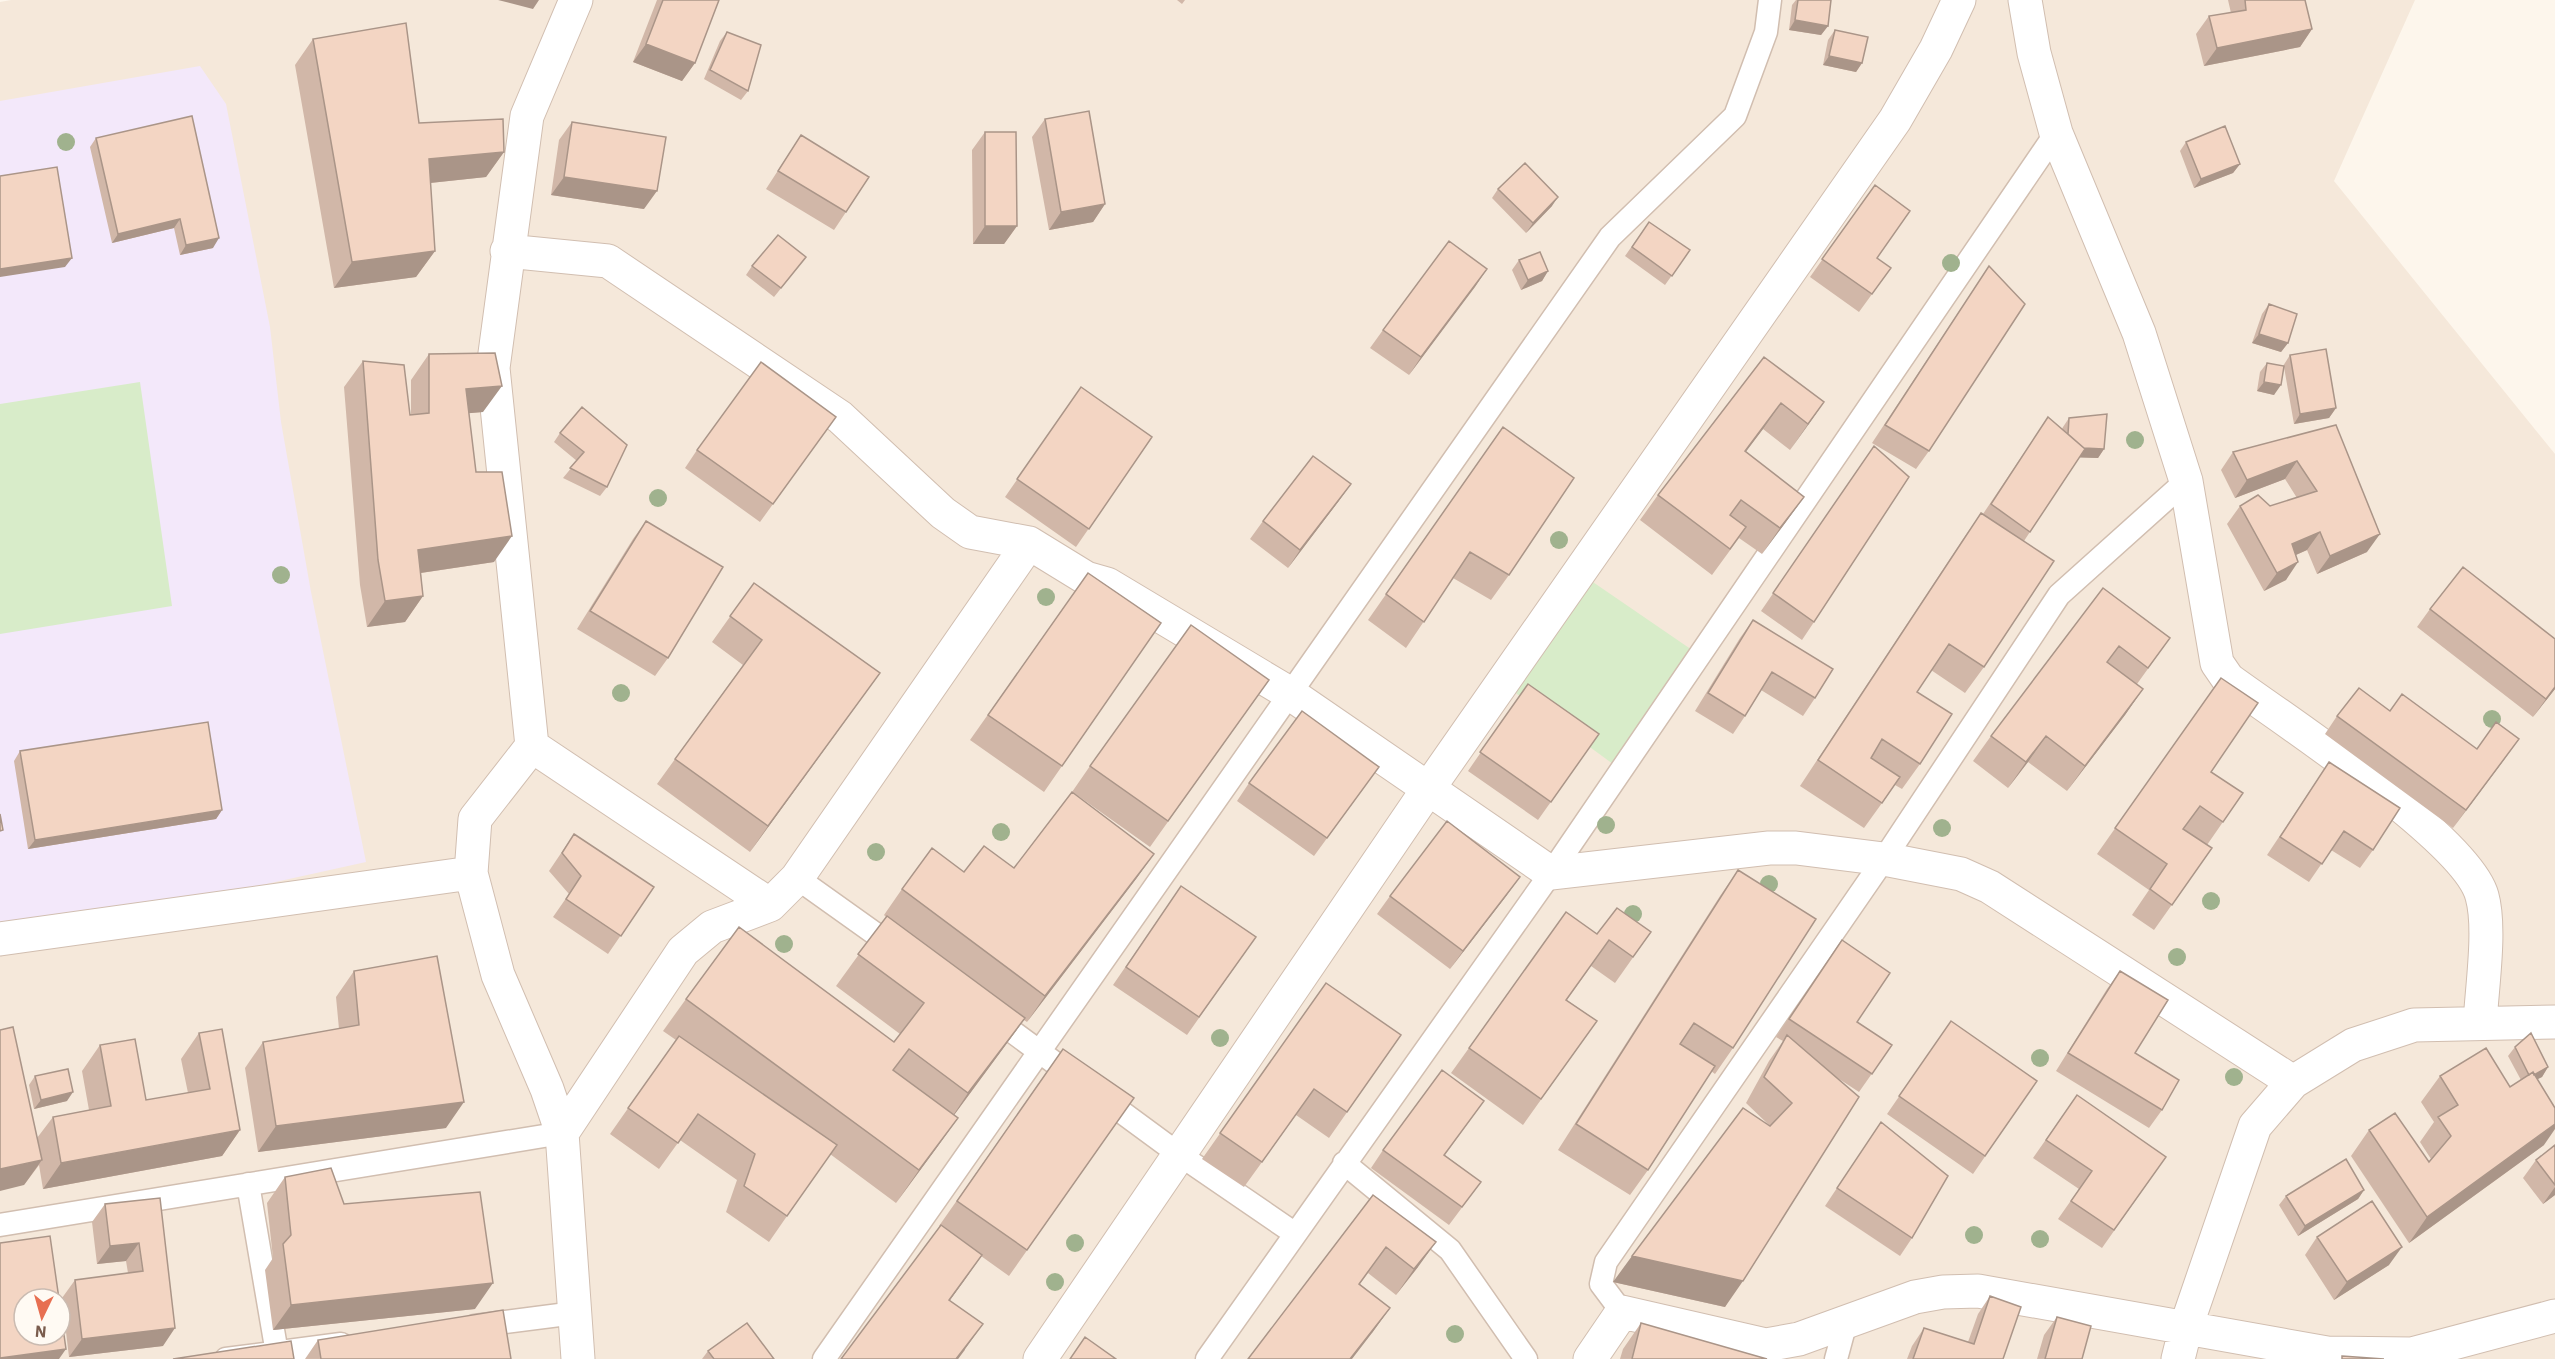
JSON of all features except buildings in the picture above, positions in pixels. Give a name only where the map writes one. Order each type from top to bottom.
[{"type":"street","points":[[576,0],[527,116],[493,368],[532,746],[475,819],[471,873],[498,975],[547,1089],[562,1133],[578,1359]]},
{"type":"street","points":[[1040,1359],[1428,789],[1895,120],[1936,49],[1959,0]]},
{"type":"street","points":[[2025,0],[2034,54],[2056,133],[2139,333],[2186,481],[2212,645],[2217,663],[2228,679],[2422,822],[2474,877],[2485,910],[2480,1023]]},
{"type":"street","points":[[507,251],[608,261],[840,417],[943,513],[970,532],[1029,543],[1086,578],[1107,584],[1289,693],[1551,873],[1769,848],[1796,848],[1884,859],[1961,874],[1977,879],[2293,1082]]},
{"type":"street","points":[[562,1133],[683,951],[712,927],[770,905],[797,878],[1029,543]]},
{"type":"street","points":[[532,746],[770,905]]},
{"type":"street","points":[[0,939],[471,873]]},
{"type":"street","points":[[2178,1359],[2186,1327],[2255,1126],[2293,1082],[2353,1045],[2414,1025],[2555,1022]]},
{"type":"street","points":[[1590,1359],[1622,1312],[1766,1345],[1799,1339],[1915,1297],[1943,1292],[1978,1291],[2327,1353],[2411,1357],[2555,1316]]},
{"type":"lane","points":[[824,1359],[1038,1050],[1610,237],[1735,116],[1766,32],[1770,0]]},
{"type":"lane","points":[[1207,1359],[1551,873],[2056,133]]},
{"type":"lane","points":[[1622,1312],[1601,1284],[1606,1262],[1884,859],[2059,595],[2186,481]]},
{"type":"lane","points":[[797,878],[913,960]]},
{"type":"lane","points":[[970,1002],[1180,1155],[1294,1233]]},
{"type":"lane","points":[[0,1225],[562,1133]]},
{"type":"lane","points":[[1344,1163],[1450,1250],[1526,1359]]},
{"type":"lane","points":[[248,1184],[278,1356]]},
{"type":"lane","points":[[456,1329],[574,1313]]},
{"type":"lane","points":[[1836,1359],[1846,1322]]},
{"type":"lane","points":[[226,1359],[278,1356],[360,1341]]},
{"type":"shaded area","points":[[11,0],[2415,0],[2334,181],[2555,454],[2555,1359],[0,1359],[0,2]]},
{"type":"shaded area","points":[[200,66],[226,104],[270,327],[281,422],[311,592],[366,862],[216,895],[0,925],[0,101]]},
{"type":"green space","points":[[140,382],[172,606],[0,634],[0,404]]},
{"type":"green space","points":[[1587,578],[1695,652],[1613,764],[1513,691]]}]
